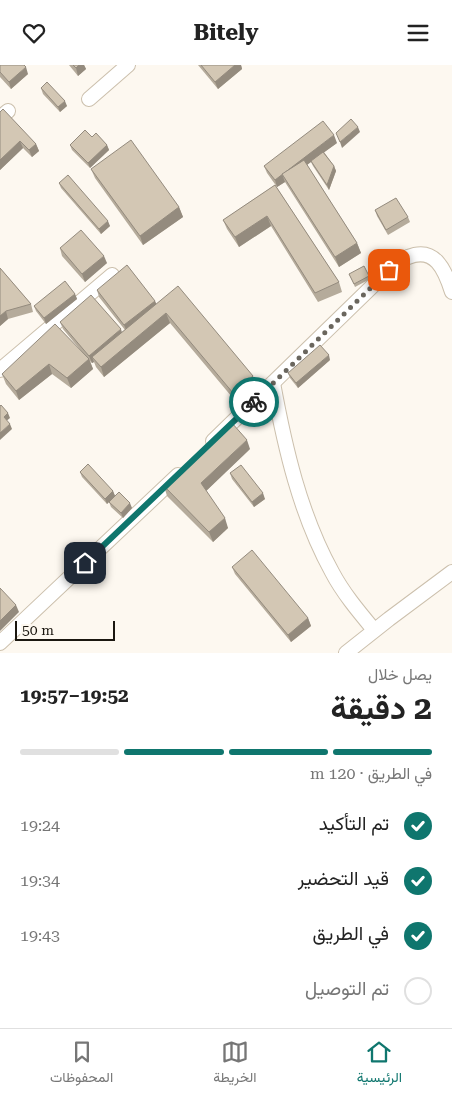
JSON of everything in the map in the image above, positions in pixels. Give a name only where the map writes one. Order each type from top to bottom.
[{"type":"street","points":[[89,99],[126,66]]},
{"type":"street","points":[[204,450],[389,270],[406,257],[420,253],[430,255],[440,264],[452,292]]},
{"type":"street","points":[[0,370],[112,275]]},
{"type":"street","points":[[273,383],[287,450],[311,526],[331,571],[343,591],[374,630]]},
{"type":"street","points":[[0,643],[191,463]]},
{"type":"street","points":[[346,653],[452,572]]},
{"type":"building","points":[[0,65],[24,65],[26,67],[9,82],[0,72]]},
{"type":"building","points":[[201,65],[235,65],[215,82]]},
{"type":"building","points":[[47,82],[65,101],[58,107],[41,88]]},
{"type":"building","points":[[3,109],[36,144],[29,150],[20,141],[0,160],[0,112]]},
{"type":"building","points":[[351,119],[358,127],[340,142],[336,133]]},
{"type":"building","points":[[323,121],[334,135],[275,180],[264,166]]},
{"type":"building","points":[[85,130],[92,137],[96,133],[107,145],[88,163],[70,145]]},
{"type":"building","points":[[131,140],[179,207],[140,236],[91,169]]},
{"type":"building","points":[[323,152],[334,166],[327,185],[311,161]]},
{"type":"building","points":[[304,160],[357,243],[335,257],[282,174]]},
{"type":"building","points":[[68,175],[108,221],[99,229],[59,183]]},
{"type":"building","points":[[275,185],[339,282],[315,293],[267,216],[235,237],[223,220]]},
{"type":"building","points":[[396,198],[408,217],[386,230],[375,210]]},
{"type":"building","points":[[81,230],[104,256],[82,274],[60,248]]},
{"type":"building","points":[[127,265],[155,301],[124,325],[97,290]]},
{"type":"building","points":[[364,266],[369,276],[354,284],[349,274]]},
{"type":"building","points":[[0,268],[31,304],[6,311],[0,316]]},
{"type":"building","points":[[65,281],[75,294],[44,318],[34,306]]},
{"type":"building","points":[[178,286],[253,376],[233,393],[166,313],[101,367],[92,357]]},
{"type":"building","points":[[91,295],[121,329],[89,356],[60,322]]},
{"type":"building","points":[[55,324],[89,359],[67,378],[49,364],[16,391],[2,374]]},
{"type":"building","points":[[320,345],[329,355],[296,383],[288,373]]},
{"type":"building","points":[[0,406],[8,413],[4,417],[10,424],[0,433]]},
{"type":"building","points":[[232,423],[247,440],[201,483],[225,518],[209,532],[164,486]]},
{"type":"building","points":[[88,464],[113,491],[105,499],[80,472]]},
{"type":"building","points":[[241,465],[263,493],[252,502],[230,473]]},
{"type":"building","points":[[119,492],[130,503],[121,513],[109,502]]},
{"type":"building","points":[[252,550],[308,618],[288,635],[232,567]]},
{"type":"building","points":[[0,588],[16,605],[0,621]]},
{"type":"way so far","points":[[254,402],[389,270]]},
{"type":"route","points":[[85,563],[254,402]]}]
